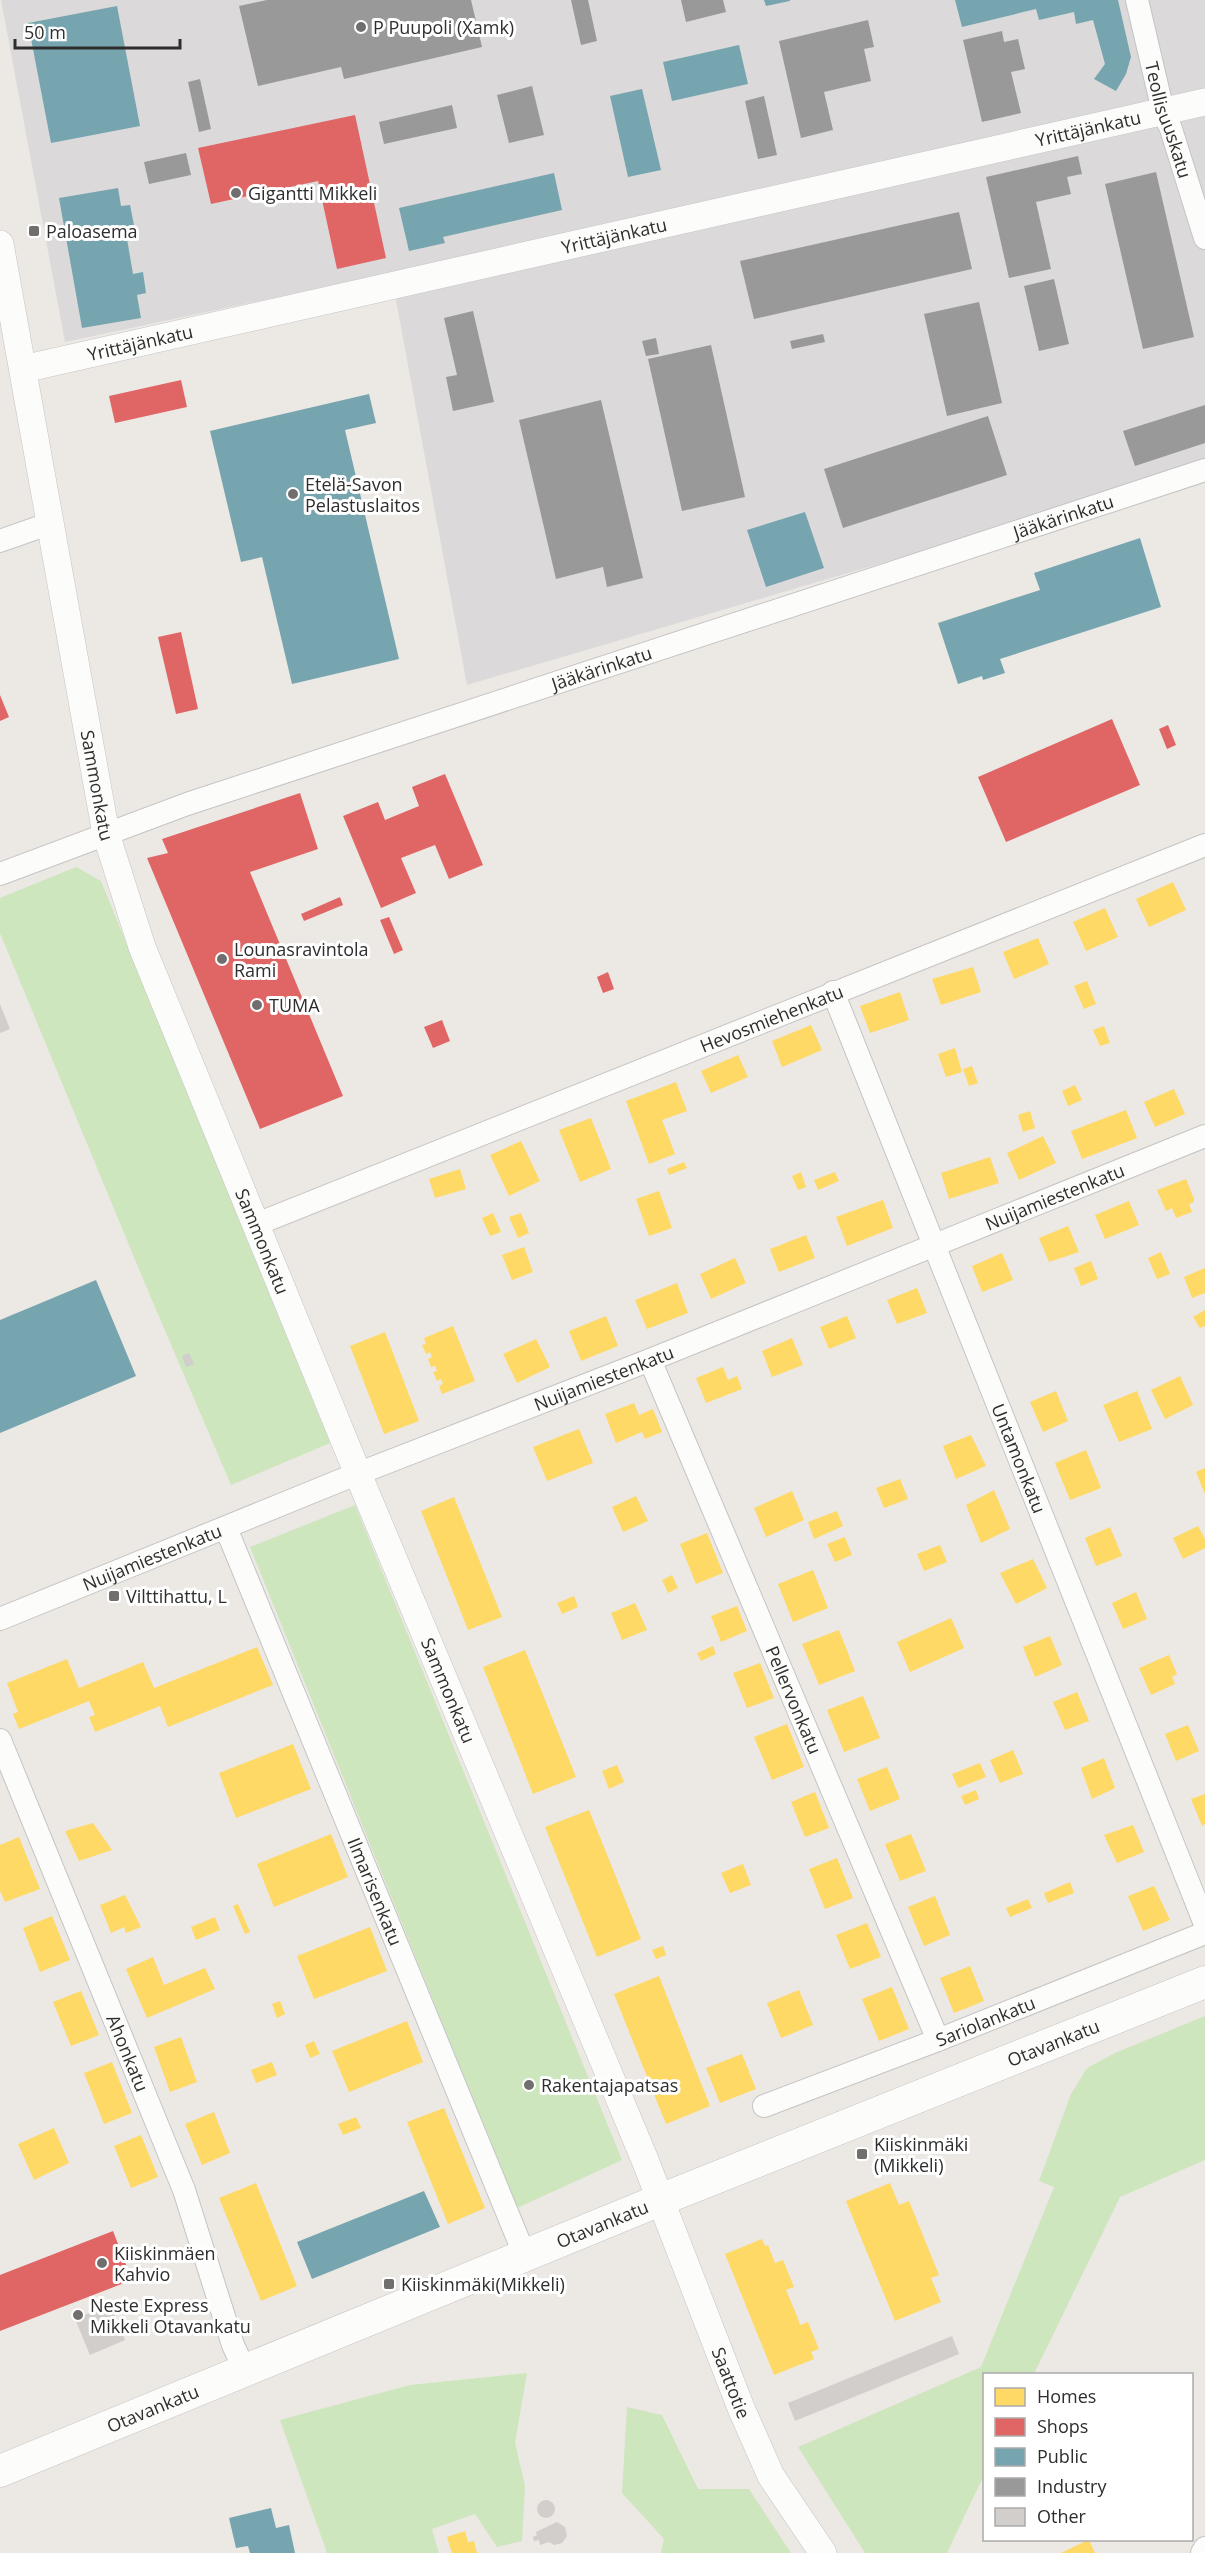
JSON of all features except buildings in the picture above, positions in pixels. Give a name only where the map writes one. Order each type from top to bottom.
[{"type":"main road","name":"Otavankatu","points":[[0,2471],[660,2200],[1205,1982]]},
{"type":"street","name":"Teollisuuskatu","points":[[1137,0],[1163,111],[1171,129],[1205,238]]},
{"type":"street","name":"Yrittäjänkatu","points":[[23,369],[1205,102]]},
{"type":"street","name":"Sammonkatu","points":[[0,244],[106,834],[142,947],[660,2200]]},
{"type":"street","name":"Jääkärinkatu","points":[[0,873],[187,804],[1205,470]]},
{"type":"street","points":[[0,541],[51,523]]},
{"type":"street","name":"Hevosmiehenkatu","points":[[257,1224],[1205,845]]},
{"type":"street","name":"Untamonkatu","points":[[833,992],[1205,1924]]},
{"type":"street","name":"Nuijamiestenkatu","points":[[0,1619],[1205,1136]]},
{"type":"street","name":"Pellervonkatu","points":[[650,1360],[938,2040]]},
{"type":"street","name":"Ilmarisenkatu","points":[[226,1528],[525,2256]]},
{"type":"street","name":"Ahonkatu","points":[[0,1740],[184,2190],[233,2345],[244,2369]]},
{"type":"street","name":"Sariolankatu","points":[[764,2106],[938,2040],[1205,1933]]},
{"type":"street","name":"Saattotie","points":[[660,2200],[737,2397],[771,2476],[823,2553]]},
{"type":"street","points":[[1202,2553],[1205,2548]]},
{"type":"shaded area","points":[[1,0],[1205,0],[1205,468],[467,685],[391,273],[65,342]]},
{"type":"green space","points":[[76,867],[101,881],[330,1443],[231,1485],[0,933],[0,898]]},
{"type":"green space","points":[[355,1505],[622,2160],[517,2208],[250,1547]]},
{"type":"green space","points":[[1205,2016],[1205,2160],[1120,2197],[1034,2373],[983,2373],[983,2477],[947,2553],[865,2553],[798,2447],[981,2367],[1054,2187],[1039,2181],[1071,2094],[1087,2068],[1115,2053]]},
{"type":"green space","points":[[527,2373],[515,2443],[525,2486],[522,2541],[497,2547],[475,2514],[432,2529],[439,2553],[327,2553],[280,2420],[410,2385]]},
{"type":"green space","points":[[627,2407],[662,2415],[698,2489],[749,2489],[791,2553],[661,2553],[664,2539],[622,2493]]},
{"type":"place","name":"P Puupoli (Xamk)","points":[[361,27]]},
{"type":"place","name":"Gigantti Mikkeli","points":[[236,193]]},
{"type":"place","name":"Paloasema","points":[[34,231]]},
{"type":"place","name":"Etelä-Savon Pelastuslaitos","points":[[293,494]]},
{"type":"place","name":"Lounasravintola Rami","points":[[222,959]]},
{"type":"place","name":"TUMA","points":[[257,1005]]},
{"type":"place","name":"Vilttihattu, L","points":[[114,1596]]},
{"type":"place","name":"Rakentajapatsas","points":[[529,2085]]},
{"type":"place","name":"Kiiskinmäki (Mikkeli)","points":[[862,2154]]},
{"type":"place","name":"Kiiskinmäen Kahvio","points":[[102,2263]]},
{"type":"place","name":"Kiiskinmäki(Mikkeli)","points":[[389,2284]]},
{"type":"place","name":"Neste Express Mikkeli Otavankatu","points":[[78,2315]]}]
